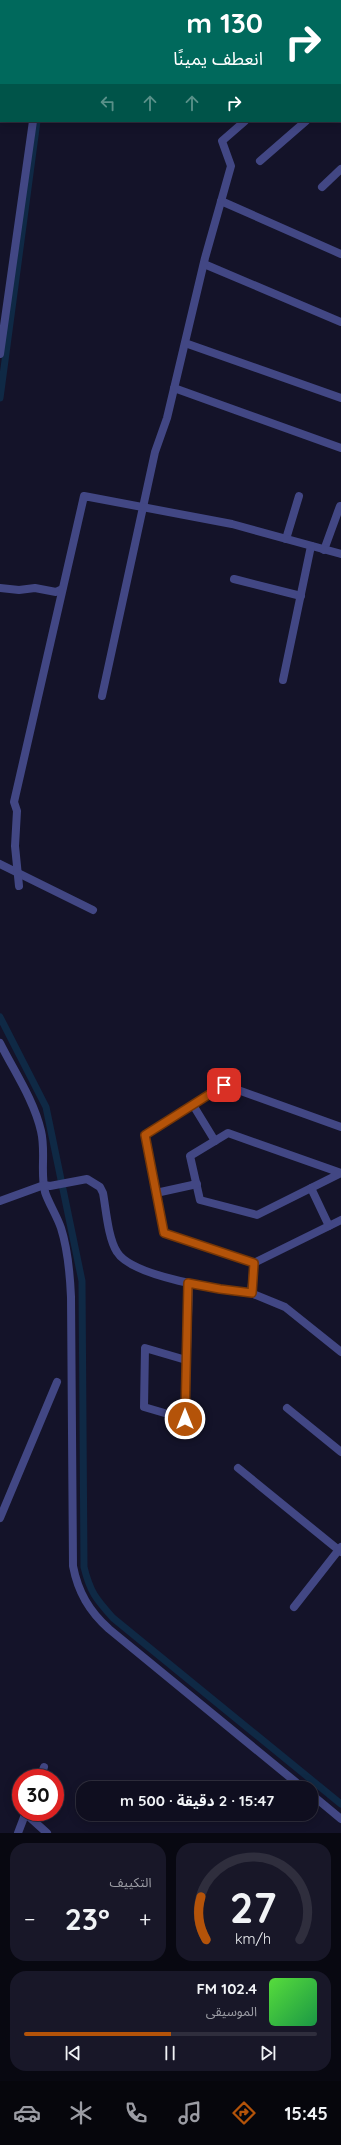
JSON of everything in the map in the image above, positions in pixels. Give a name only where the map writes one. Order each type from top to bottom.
[{"type":"street","points":[[0,354],[33,122]]},
{"type":"street","points":[[102,696],[155,452],[167,418],[204,264],[230,166],[222,141],[244,122]]},
{"type":"street","points":[[260,161],[305,122]]},
{"type":"street","points":[[322,186],[341,169]]},
{"type":"street","points":[[221,201],[341,254]]},
{"type":"street","points":[[204,264],[341,322]]},
{"type":"street","points":[[185,343],[341,398]]},
{"type":"street","points":[[174,388],[341,448]]},
{"type":"street","points":[[19,886],[15,846],[18,811],[14,802],[84,496],[232,524],[341,554]]},
{"type":"street","points":[[286,539],[299,496]]},
{"type":"street","points":[[324,550],[340,506]]},
{"type":"street","points":[[283,680],[311,546]]},
{"type":"street","points":[[234,579],[301,596]]},
{"type":"street","points":[[0,588],[19,590],[35,588],[56,592],[62,590]]},
{"type":"street","points":[[0,864],[93,910]]},
{"type":"street","points":[[0,1043],[38,1118],[44,1145],[42,1177],[47,1186],[61,1229],[70,1279],[73,1566],[81,1596],[89,1609],[109,1629],[295,1781]]},
{"type":"street","points":[[341,1127],[224,1085],[145,1135],[164,1233],[254,1263],[341,1220]]},
{"type":"street","points":[[193,1105],[215,1141]]},
{"type":"street","points":[[228,1133],[341,1173],[257,1215],[200,1200],[190,1156],[228,1133]]},
{"type":"street","points":[[0,1201],[47,1186],[87,1179],[94,1182],[103,1193],[113,1242],[116,1251],[122,1259],[139,1268],[188,1283],[252,1293],[285,1307],[341,1352]]},
{"type":"street","points":[[156,1193],[196,1184]]},
{"type":"street","points":[[310,1188],[329,1226]]},
{"type":"street","points":[[252,1293],[254,1263]]},
{"type":"street","points":[[186,1360],[145,1348],[144,1407],[185,1419],[188,1283]]},
{"type":"street","points":[[0,1518],[57,1382]]},
{"type":"street","points":[[286,1408],[341,1452]]},
{"type":"street","points":[[238,1468],[340,1550],[294,1607]]},
{"type":"street","points":[[318,1800],[341,1819]]},
{"type":"street","points":[[18,1833],[23,1821]]},
{"type":"street","points":[[34,1821],[47,1833]]},
{"type":"waterway","points":[[0,398],[37,122]]},
{"type":"waterway","points":[[0,1017],[46,1107],[82,1281],[84,1567],[91,1589],[113,1618],[341,1804]]},
{"type":"route","points":[[185,1419],[188,1283],[252,1293],[254,1263],[164,1233],[145,1135],[224,1085]]}]
